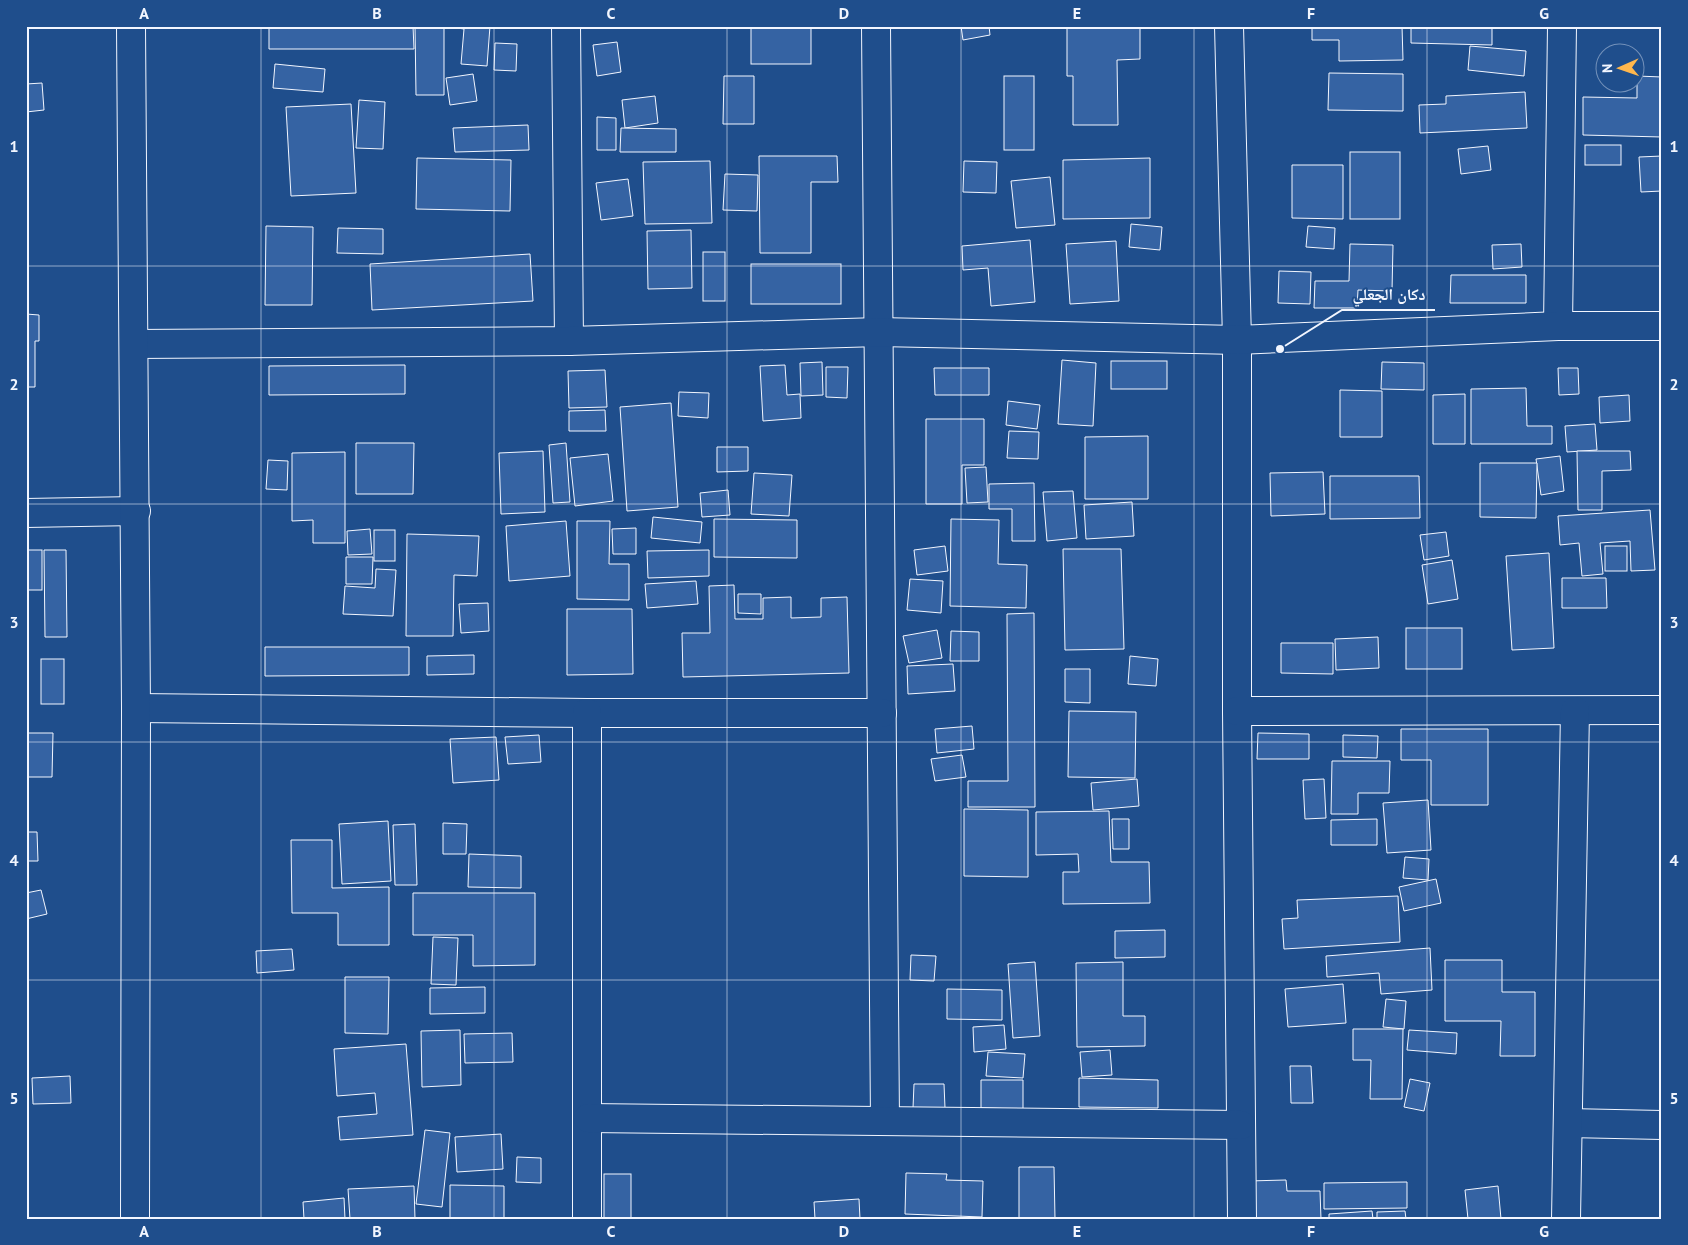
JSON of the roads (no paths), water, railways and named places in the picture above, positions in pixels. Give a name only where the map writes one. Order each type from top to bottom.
[{"type":"street","points":[[131,26],[136,511],[135,1219]]},
{"type":"street","points":[[566,26],[569,341]]},
{"type":"street","points":[[876,26],[885,1121]]},
{"type":"street","points":[[1229,26],[1237,340],[1237,711],[1242,1219]]},
{"type":"street","points":[[1558,326],[1562,26]]},
{"type":"street","points":[[134,344],[569,341],[878,332],[1237,340],[1558,326],[1662,326]]},
{"type":"street","points":[[26,513],[136,511]]},
{"type":"street","points":[[136,708],[587,713],[882,713]]},
{"type":"street","points":[[1237,711],[1662,710]]},
{"type":"street","points":[[1566,1219],[1575,711]]},
{"type":"street","points":[[587,713],[587,1219]]},
{"type":"street","points":[[588,1118],[1242,1125]]},
{"type":"street","points":[[1568,1123],[1662,1124]]},
{"type":"place","name":"دكان الجعلي","points":[[1280,349]]}]
